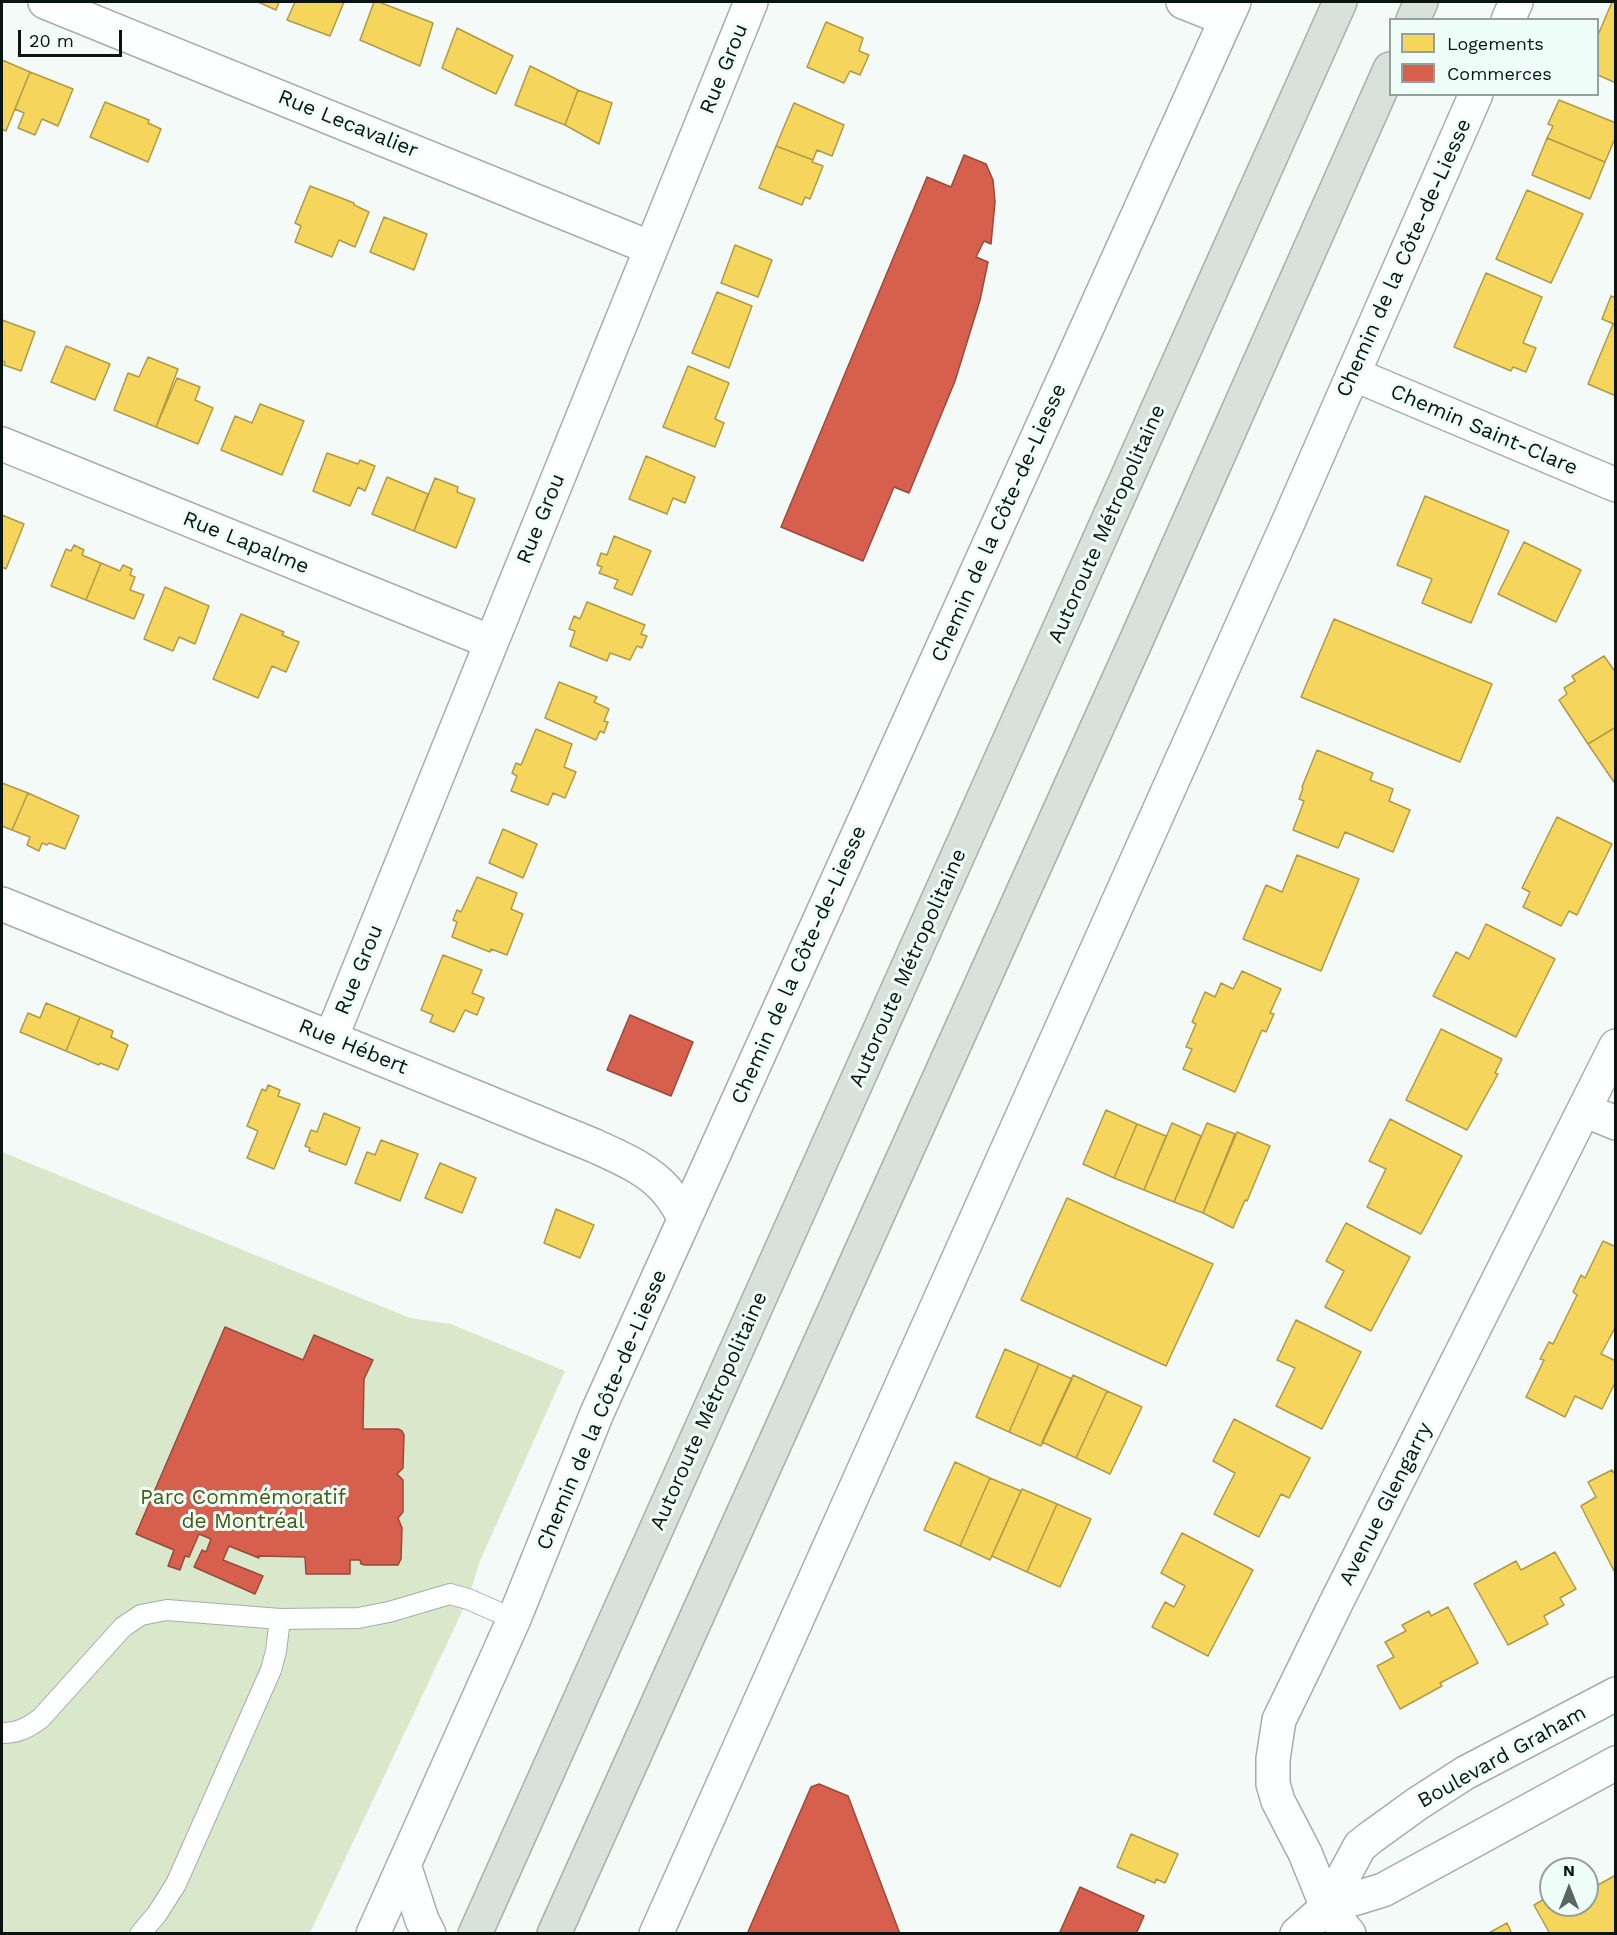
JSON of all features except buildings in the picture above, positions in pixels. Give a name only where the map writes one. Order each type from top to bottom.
[{"type":"highway","name":"Autoroute Métropolitaine","points":[[475,1934],[1340,2]]},
{"type":"highway","points":[[1414,18],[1421,2]]},
{"type":"highway","points":[[554,1934],[1112,694],[1389,71]]},
{"type":"street","name":"Rue Lecavalier","points":[[45,2],[651,248]]},
{"type":"street","name":"Rue Grou","points":[[331,1038],[751,2]]},
{"type":"street","points":[[1183,2],[1230,10]]},
{"type":"street","points":[[1509,18],[1516,2]]},
{"type":"street","name":"Chemin de la Côte-de-Liesse","points":[[373,1934],[514,1619],[597,1413],[684,1217],[1230,10]]},
{"type":"street","name":"Chemin de la Côte-de-Liesse","points":[[656,1934],[1475,96]]},
{"type":"street","name":"Chemin Saint-Clare","points":[[1353,374],[1616,485]]},
{"type":"street","name":"Rue Lapalme","points":[[2,444],[491,642]]},
{"type":"street","name":"Rue Hébert","points":[[2,904],[616,1156],[661,1185],[684,1217]]},
{"type":"street","name":"Avenue Glengarry","points":[[1349,1934],[1327,1920],[1305,1852],[1278,1801],[1273,1784],[1272,1759],[1279,1720],[1616,1046]]},
{"type":"street","points":[[1584,1110],[1616,1124]]},
{"type":"street","name":"Boulevard Graham","points":[[1327,1920],[1360,1846],[1370,1838],[1465,1773],[1616,1694]]},
{"type":"street","name":"Boulevard Graham","points":[[1297,1934],[1383,1890],[1616,1763]]},
{"type":"street","points":[[404,1865],[422,1920],[429,1934]]},
{"type":"lane","points":[[2,1733],[28,1728],[41,1718],[123,1627],[141,1614],[182,1610],[319,1620],[369,1617],[450,1594],[458,1594],[514,1619]]},
{"type":"lane","points":[[140,1934],[157,1914],[176,1884],[271,1670],[280,1618]]},
{"type":"green space","name":"Parc Commémoratif de Montréal","points":[[2,1152],[410,1318],[451,1324],[565,1371],[480,1561],[468,1599],[310,1933],[2,1933]]}]
